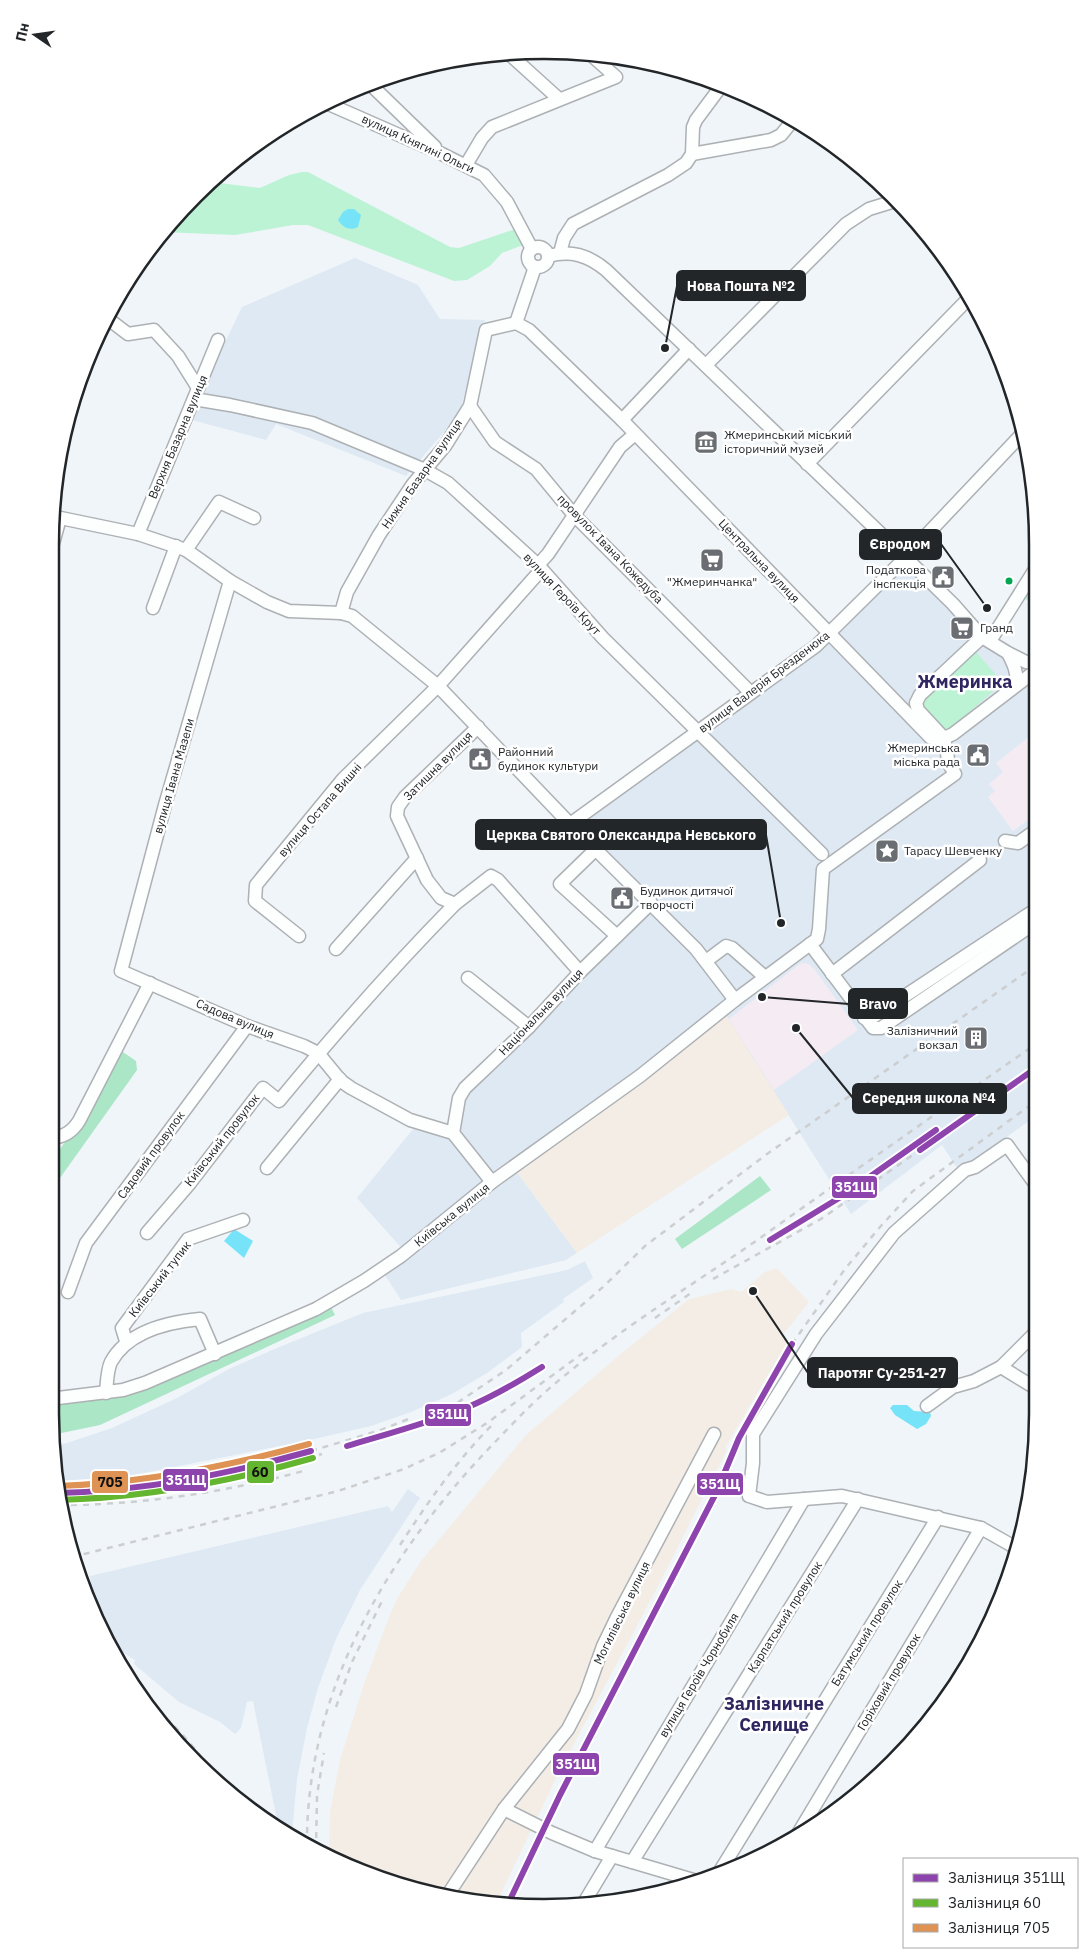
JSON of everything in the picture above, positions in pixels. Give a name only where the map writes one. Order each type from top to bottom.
[{"type":"street","points":[[516,60],[559,99]]},
{"type":"street","points":[[466,164],[489,130],[559,99],[616,77],[599,62]]},
{"type":"street","points":[[376,90],[440,152]]},
{"type":"street","points":[[533,266],[545,265],[573,224],[686,164],[692,154],[693,127],[696,120],[717,91]]},
{"type":"street","name":"вулиця Княгині Ольги","points":[[335,107],[440,152],[484,175],[502,194],[513,211],[532,249]]},
{"type":"street","points":[[692,154],[770,140],[781,135],[789,125]]},
{"type":"street","points":[[706,365],[846,224],[869,209],[889,203]]},
{"type":"street","points":[[516,323],[533,266],[528,256],[532,249],[536,247],[554,254],[584,256],[598,264],[706,365],[905,557],[986,639],[1029,663]]},
{"type":"street","points":[[807,464],[965,302]]},
{"type":"street","points":[[114,320],[128,334],[154,330],[178,356],[196,394]]},
{"type":"street","name":"Нижня Базарна вулиця","points":[[341,613],[347,592],[379,535],[413,484],[445,446],[470,406],[486,330],[516,323]]},
{"type":"street","name":"Центральна вулиця","points":[[516,323],[528,330],[622,420],[930,738],[944,738]]},
{"type":"street","name":"Верхня Базарна вулиця","points":[[138,534],[218,340]]},
{"type":"street","points":[[622,420],[689,349]]},
{"type":"street","name":"вулиця Героїв Крут","points":[[196,394],[312,423],[426,470],[448,483],[540,568],[603,638],[822,854]]},
{"type":"street","name":"провулок Івана Кожедуба","points":[[470,406],[495,442],[536,469],[574,515],[751,693]]},
{"type":"street","points":[[438,686],[540,568],[620,447],[635,434]]},
{"type":"street","name":"вулиця Валерія Брезденюка","points":[[570,824],[830,634],[1018,439]]},
{"type":"street","points":[[153,608],[181,548],[219,502],[254,518]]},
{"type":"street","points":[[60,518],[138,534],[181,548],[230,581],[267,602],[289,610],[341,613],[352,616],[438,686],[570,824],[651,903],[706,961],[736,1000]]},
{"type":"street","points":[[1029,578],[986,639],[920,695],[916,703],[918,710],[944,738],[948,764],[956,774],[823,869],[819,929],[817,939],[810,944],[872,1028],[881,1028],[1029,927]]},
{"type":"street","name":"вулиця Івана Мазепи","points":[[121,971],[165,805],[230,581]]},
{"type":"street","points":[[1008,652],[1017,677],[1016,685]]},
{"type":"street","points":[[944,738],[953,734],[1029,676]]},
{"type":"street","name":"вулиця Остапа Вишні","points":[[298,936],[255,901],[256,885],[343,779],[438,686]]},
{"type":"street","name":"Затишна вулиця","points":[[454,904],[441,898],[427,880],[397,816],[398,807],[405,797],[478,727]]},
{"type":"street","points":[[1005,841],[1018,843],[1029,835]]},
{"type":"street","points":[[596,849],[560,884],[617,936]]},
{"type":"street","points":[[336,949],[417,858]]},
{"type":"street","points":[[832,974],[980,860]]},
{"type":"street","points":[[318,1053],[407,952],[454,904],[491,876],[498,880],[580,972]]},
{"type":"street","name":"Національна вулиця","points":[[453,1133],[461,1093],[530,1027],[580,972],[651,903]]},
{"type":"street","points":[[864,1018],[873,1017],[1029,914]]},
{"type":"street","name":"Київська вулиця","points":[[59,1398],[106,1393],[145,1383],[316,1309],[345,1293],[401,1256],[492,1182],[640,1076],[765,977],[810,944]]},
{"type":"street","points":[[706,961],[726,946],[732,948],[765,977]]},
{"type":"street","name":"Садова вулиця","points":[[121,971],[150,982],[247,1026],[318,1053],[340,1079],[402,1116],[418,1123],[453,1133]]},
{"type":"street","points":[[468,978],[530,1027]]},
{"type":"street","points":[[59,1136],[66,1135],[79,1121],[150,982]]},
{"type":"street","name":"Садовий провулок","points":[[68,1292],[86,1243],[247,1026]]},
{"type":"street","name":"Київський провулок","points":[[147,1234],[190,1183],[263,1088],[279,1101],[318,1053]]},
{"type":"street","points":[[266,1168],[340,1079]]},
{"type":"street","points":[[453,1133],[492,1182]]},
{"type":"street","points":[[1012,1544],[981,1528],[842,1496],[767,1502],[749,1496],[754,1434],[816,1334],[894,1233],[965,1170],[975,1167],[1007,1145],[1029,1175]]},
{"type":"street","name":"Київський тупик","points":[[126,1341],[122,1328],[188,1239],[243,1220]]},
{"type":"street","points":[[106,1393],[110,1363],[126,1341],[176,1321],[200,1319],[215,1354]]},
{"type":"street","points":[[927,1406],[953,1387],[974,1381],[1001,1366],[1029,1339]]},
{"type":"street","points":[[1001,1366],[1029,1384]]},
{"type":"street","name":"Могилівська вулиця","points":[[451,1890],[504,1809],[568,1729],[586,1694],[603,1646],[714,1434]]},
{"type":"street","name":"вулиця Героїв Чорнобиля","points":[[594,1851],[804,1499]]},
{"type":"street","name":"Карпатський провулок","points":[[632,1862],[858,1499]]},
{"type":"street","name":"Батумський провулок","points":[[724,1864],[938,1517]]},
{"type":"street","name":"Горіховий провулок","points":[[804,1823],[981,1528]]},
{"type":"street","points":[[504,1809],[532,1824],[594,1851],[686,1878]]},
{"type":"street","points":[[587,1897],[612,1856]]},
{"type":"shaded area","points":[[355,258],[418,285],[440,319],[485,320],[459,415],[406,476],[276,424],[266,440],[192,420],[206,382],[242,307]]},
{"type":"shaded area","points":[[905,557],[974,630],[1029,660],[1029,1121],[959,1171],[942,1145],[851,1214],[722,1010],[513,1167],[577,1253],[566,1260],[401,1300],[381,1269],[405,1252],[357,1198],[418,1123],[453,1133],[458,1104],[651,903],[570,824],[816,646]]},
{"type":"shaded area","points":[[1029,737],[1029,819],[1013,831],[988,797],[995,791],[989,784],[1003,772],[996,763]]},
{"type":"shaded area","points":[[801,963],[809,964],[815,970],[858,1030],[774,1090],[729,1019]]},
{"type":"shaded area","points":[[723,1010],[789,1115],[577,1253],[513,1167]]},
{"type":"shaded area","points":[[585,1261],[593,1278],[563,1299],[564,1302],[521,1333],[522,1347],[487,1373],[452,1394],[411,1412],[371,1426],[305,1441],[124,1477],[64,1481],[60,1445],[112,1428],[177,1398],[229,1369],[277,1348],[363,1313],[567,1270]]},
{"type":"shaded area","points":[[777,1268],[809,1302],[782,1336],[788,1341],[725,1448],[727,1450],[655,1592],[559,1772],[499,1897],[449,1890],[418,1883],[358,1862],[329,1849],[330,1812],[340,1760],[364,1684],[398,1597],[421,1561],[526,1435],[623,1352],[689,1299],[731,1289],[741,1292],[765,1272]]},
{"type":"shaded area","points":[[408,1489],[420,1498],[360,1590],[336,1639],[318,1688],[307,1728],[297,1779],[292,1829],[277,1819],[253,1701],[247,1702],[241,1728],[235,1734],[220,1722],[179,1702],[134,1664],[135,1660],[121,1651],[96,1600],[90,1576],[388,1506],[392,1512]]},
{"type":"green space","points":[[308,172],[450,247],[459,248],[521,227],[528,243],[502,253],[490,266],[467,280],[454,281],[308,225],[293,225],[235,235],[172,232],[220,183],[260,188],[289,175]]},
{"type":"green space","points":[[1029,592],[1029,601],[1025,599]]},
{"type":"green space","points":[[976,652],[1003,683],[946,732],[920,702]]},
{"type":"green space","points":[[117,1048],[136,1061],[137,1070],[59,1179],[59,1151],[79,1121]]},
{"type":"green space","points":[[760,1176],[771,1190],[682,1249],[675,1239]]},
{"type":"green space","points":[[329,1303],[335,1315],[100,1425],[60,1433],[59,1398],[106,1393]]},
{"type":"water","points":[[348,209],[354,209],[361,215],[358,227],[347,228],[338,220],[343,212]]},
{"type":"water","points":[[234,1229],[253,1241],[244,1258],[224,1241]]},
{"type":"water","points":[[893,1405],[907,1405],[914,1411],[930,1412],[931,1416],[926,1424],[917,1429],[895,1415],[890,1408]]},
{"type":"railway","points":[[404,1429],[454,1405],[506,1370],[603,1287],[645,1246],[767,1154],[1029,970]]},
{"type":"railway","points":[[308,1837],[311,1787],[321,1731],[339,1677],[362,1625],[390,1575],[422,1527],[458,1482],[529,1407],[585,1359],[1029,1049]]},
{"type":"railway","points":[[792,1344],[845,1269],[913,1191],[1029,1106]]},
{"type":"railway","points":[[713,1279],[821,1219],[920,1150]]},
{"type":"railway","points":[[655,1318],[694,1291]]},
{"type":"railway","points":[[80,1555],[338,1491],[404,1469],[439,1453],[487,1423],[583,1353]]},
{"type":"railway","points":[[311,1451],[381,1430],[411,1418]]},
{"type":"railway","points":[[400,1545],[444,1482],[480,1437],[494,1423]]},
{"type":"railway","points":[[203,1485],[322,1454]]},
{"type":"railway","points":[[67,1505],[122,1503],[184,1496],[246,1485],[307,1470]]},
{"type":"railway","points":[[336,1707],[352,1662],[383,1599]]},
{"type":"railway","points":[[168,1720],[202,1758]]},
{"type":"railway","points":[[316,1842],[317,1795],[324,1753]]},
{"type":"rail line","name":"351Щ","points":[[920,1150],[1029,1073]]},
{"type":"rail line","name":"351Щ","points":[[770,1240],[844,1195],[936,1130]]},
{"type":"rail line","name":"351Щ","points":[[511,1898],[560,1795],[716,1493],[739,1438],[792,1344]]},
{"type":"rail line","name":"351Щ","points":[[347,1446],[468,1407],[542,1367]]},
{"type":"rail line","name":"705","points":[[64,1486],[122,1481],[216,1467],[309,1444]]},
{"type":"rail line","name":"351Щ","points":[[65,1493],[123,1489],[186,1480],[249,1467],[311,1451]]},
{"type":"rail line","name":"60","points":[[67,1500],[123,1496],[187,1487],[282,1467],[313,1458]]},
{"type":"place","name":"Нова Пошта №2","points":[[665,348]]},
{"type":"place","name":"Жмеринський міський історичний музей","points":[[706,442]]},
{"type":"place","name":"\"Жмеринчанка\"","points":[[712,560]]},
{"type":"place","name":"Податкова інспекція","points":[[943,577]]},
{"type":"place","name":"Євродом","points":[[987,608]]},
{"type":"place","name":"Гранд","points":[[962,628]]},
{"type":"place","name":"Жмеринська міська рада","points":[[978,755]]},
{"type":"place","name":"Районний будинок культури","points":[[480,759]]},
{"type":"place","name":"Тарасу Шевченку","points":[[887,851]]},
{"type":"place","name":"Будинок дитячої творчості","points":[[622,898]]},
{"type":"place","name":"Церква Святого Олександра Невського","points":[[781,923]]},
{"type":"place","name":"Bravo","points":[[762,997]]},
{"type":"place","name":"Середня школа №4","points":[[796,1028]]},
{"type":"place","name":"Залізничний вокзал","points":[[976,1038]]},
{"type":"place","name":"Паротяг Су-251-27","points":[[753,1291]]},
{"type":"district","name":"Жмеринка","points":[[965,682]]},
{"type":"district","name":"Залізничне Селище","points":[[774,1714]]}]
